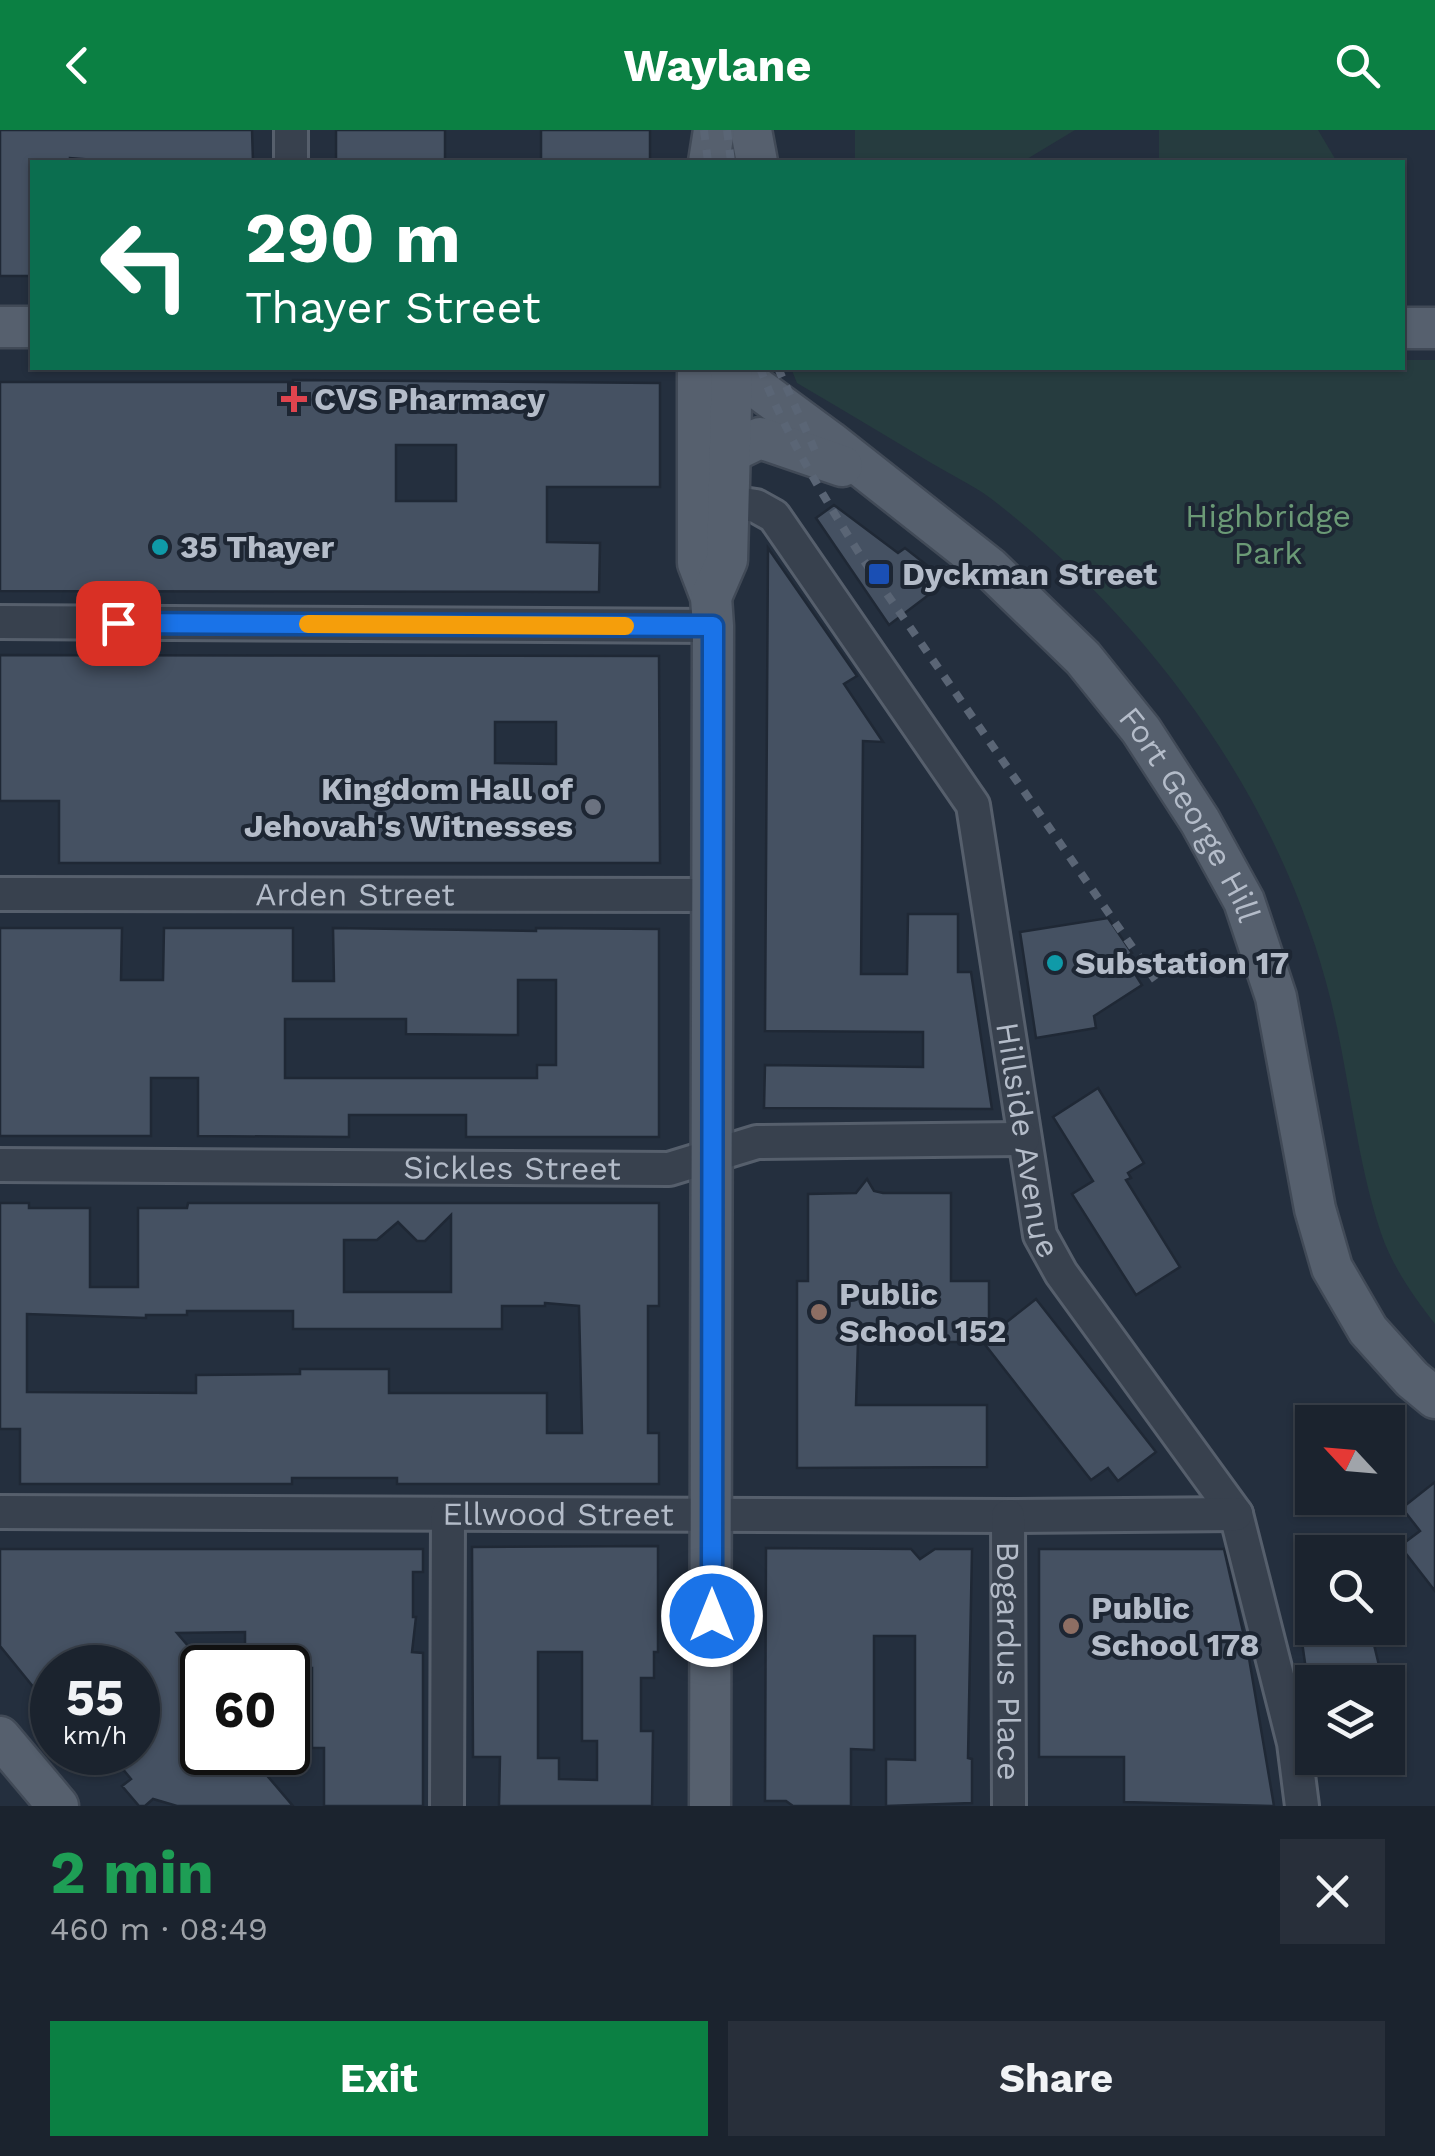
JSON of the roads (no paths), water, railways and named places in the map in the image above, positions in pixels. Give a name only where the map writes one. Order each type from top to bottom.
[{"type":"main road","points":[[721,143],[753,160]]},
{"type":"main road","points":[[0,328],[30,327]]},
{"type":"main road","points":[[1405,328],[1435,328]]},
{"type":"main road","points":[[710,1806],[712,611],[727,560],[729,453],[723,370]]},
{"type":"main road","points":[[712,611],[698,563],[723,370]]},
{"type":"main road","name":"Fort George Hill","points":[[726,370],[876,478],[990,568],[1083,658],[1141,730],[1200,821],[1244,900],[1276,998],[1315,1210],[1332,1268],[1368,1330],[1412,1379],[1435,1398]]},
{"type":"main road","points":[[729,453],[760,438],[876,478]]},
{"type":"main road","points":[[0,1737],[58,1806]]},
{"type":"street","points":[[291,130],[291,160]]},
{"type":"street","name":"Hillside Avenue","points":[[729,502],[756,506],[774,516],[973,805],[1040,1235],[1061,1273],[1236,1514],[1294,1743],[1302,1806]]},
{"type":"street","points":[[0,622],[712,611]]},
{"type":"street","name":"Arden Street","points":[[0,894],[711,895]]},
{"type":"street","name":"Sickles Street","points":[[0,1165],[669,1169],[757,1142],[1023,1138]]},
{"type":"street","name":"Ellwood Street","points":[[0,1512],[1236,1514]]},
{"type":"street","points":[[448,1515],[448,1806]]},
{"type":"street","name":"Bogardus Place","points":[[1008,1516],[1009,1806]]},
{"type":"railway","points":[[704,130],[708,160]]},
{"type":"railway","points":[[727,130],[731,160]]},
{"type":"railway","points":[[761,370],[794,443],[864,561],[1160,987]]},
{"type":"railway","points":[[779,370],[817,455]]},
{"type":"place","name":"CVS Pharmacy","points":[[294,399]]},
{"type":"place","name":"35 Thayer","points":[[160,547]]},
{"type":"place","name":"Dyckman Street","points":[[879,574]]},
{"type":"place","name":"Kingdom Hall of Jehovah's Witnesses","points":[[593,807]]},
{"type":"place","name":"Substation 17","points":[[1055,963]]},
{"type":"place","name":"Public School 152","points":[[819,1312]]},
{"type":"place","name":"Public School 178","points":[[1071,1626]]},
{"type":"park label","name":"Highbridge Park","points":[[1268,534]]}]
